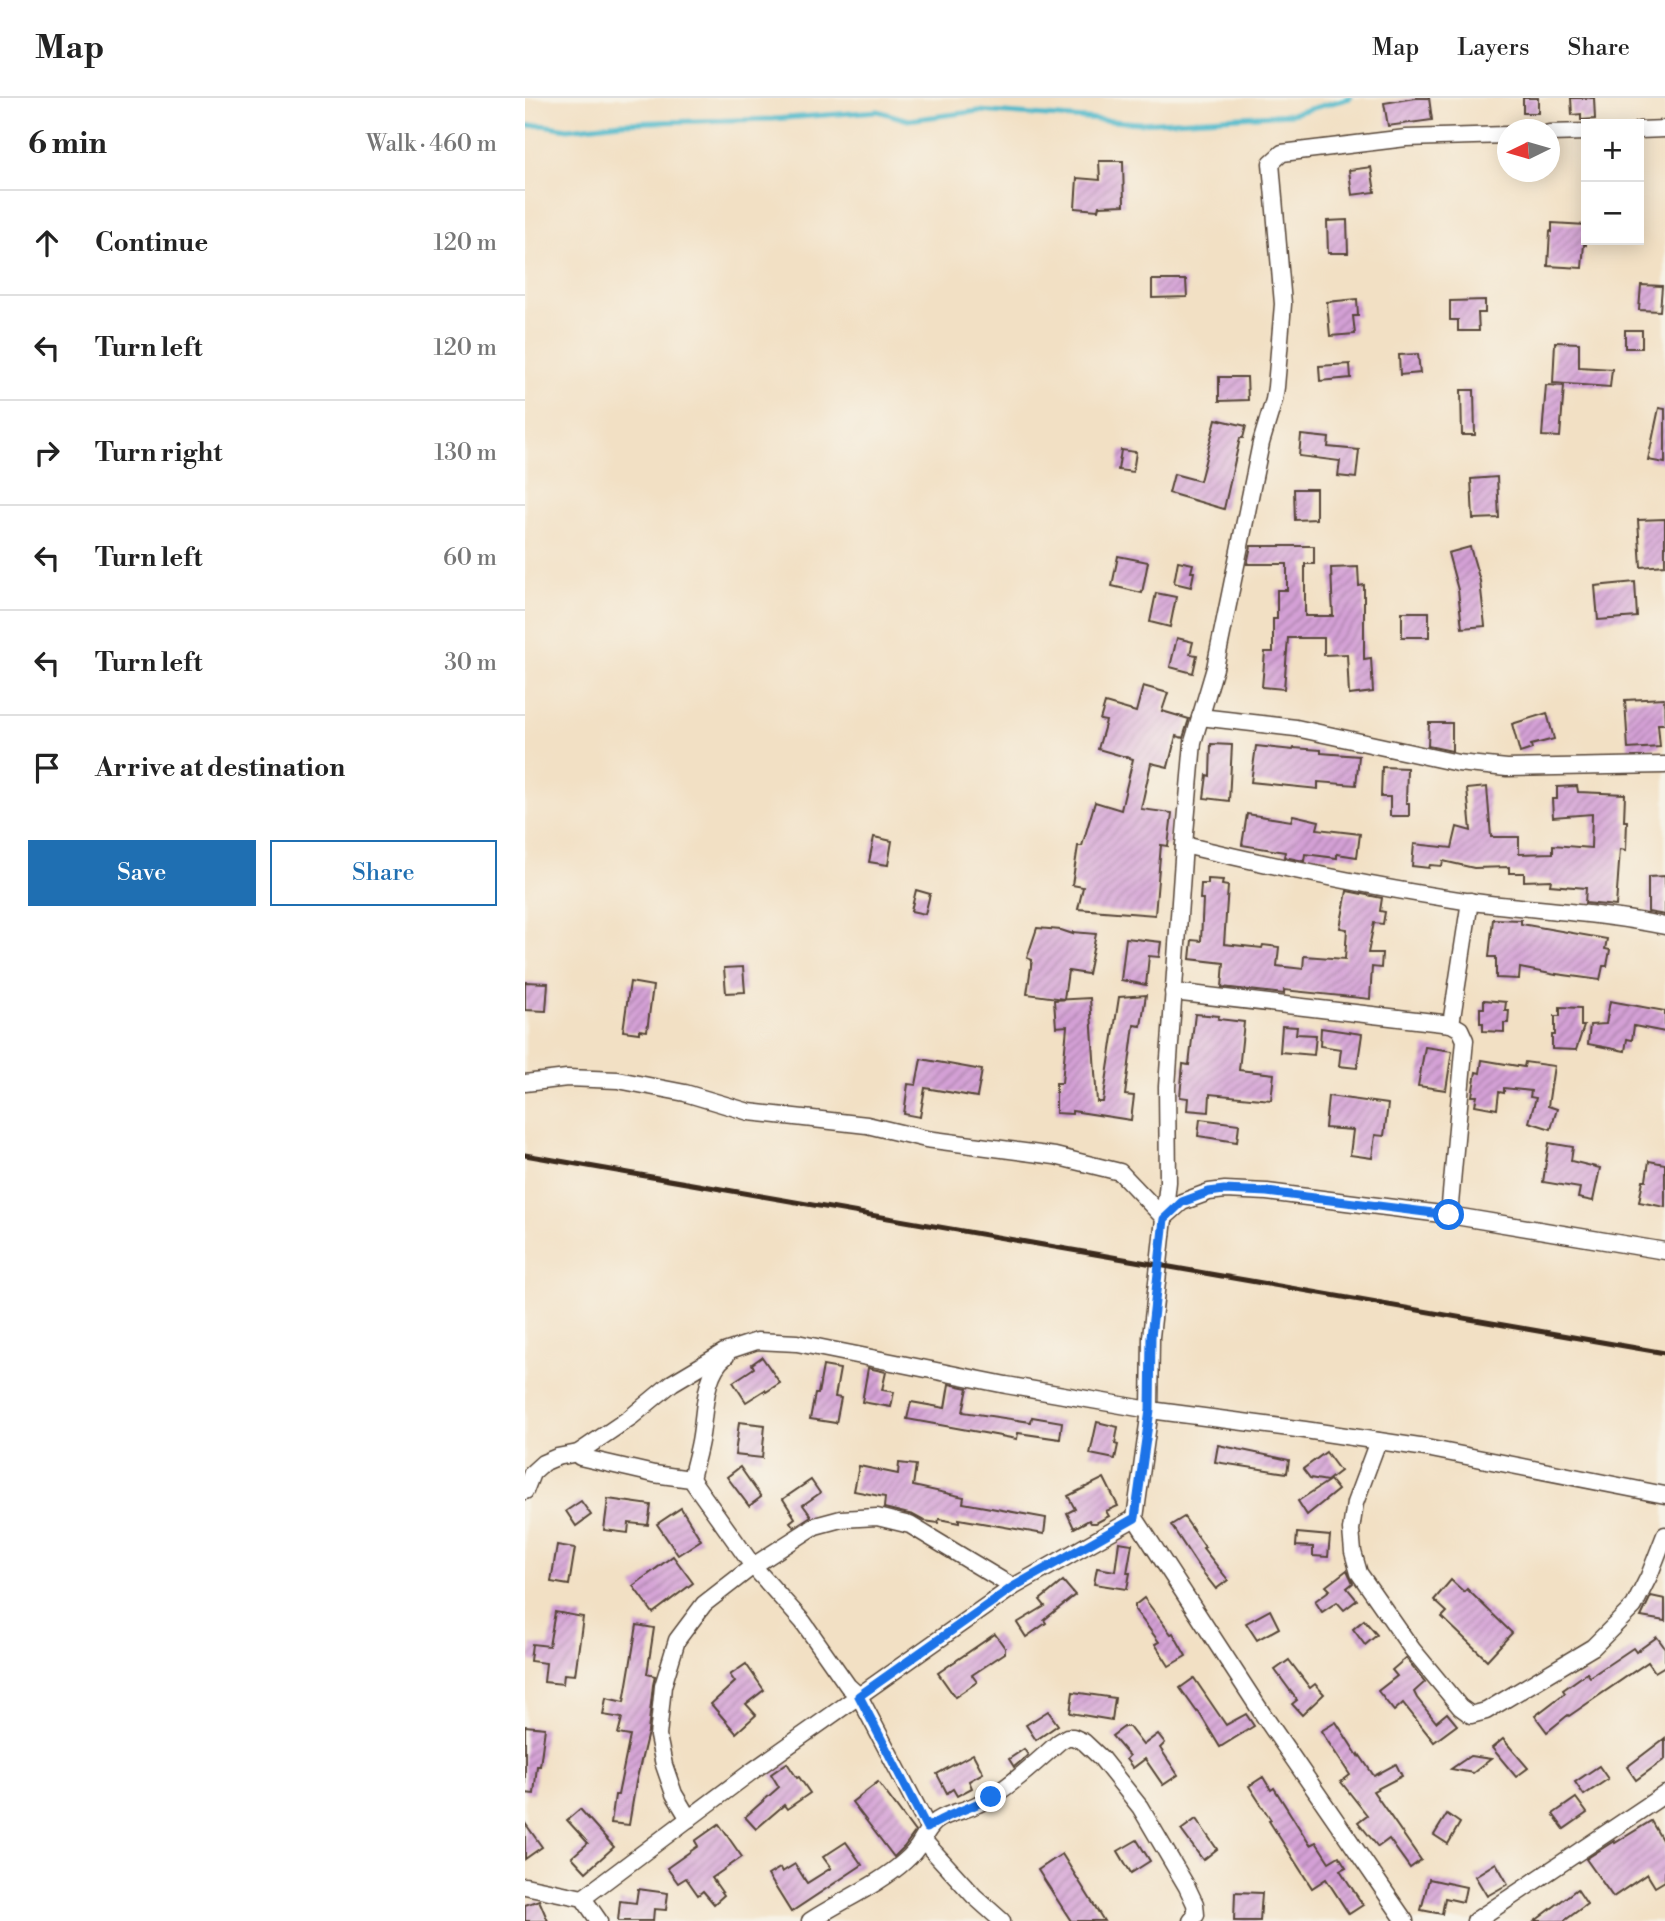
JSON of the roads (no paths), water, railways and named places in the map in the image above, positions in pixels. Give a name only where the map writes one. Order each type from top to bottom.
[{"type":"street","points":[[1644,130],[1665,129]]},
{"type":"street","points":[[1560,133],[1581,132]]},
{"type":"street","points":[[1405,1921],[1264,1716],[1135,1518],[1150,1410],[1151,1337],[1168,1182],[1167,1087],[1193,741],[1215,668],[1261,443],[1276,387],[1283,304],[1271,163],[1282,153],[1392,140],[1497,135]]},
{"type":"street","points":[[1200,717],[1296,729],[1470,764],[1507,768],[1665,765]]},
{"type":"street","points":[[1184,845],[1299,872],[1413,893],[1625,918],[1665,926]]},
{"type":"street","points":[[1451,1024],[1470,901]]},
{"type":"street","points":[[1173,992],[1451,1024],[1460,1029],[1465,1040],[1449,1215]]},
{"type":"street","points":[[525,1083],[567,1078],[618,1080],[685,1093],[749,1112],[867,1125],[926,1139],[1055,1156],[1120,1172],[1164,1219]]},
{"type":"street","points":[[1164,1219],[1182,1202],[1209,1192],[1267,1192],[1449,1215],[1665,1251]]},
{"type":"street","points":[[525,1491],[532,1473],[543,1463],[578,1453],[631,1417],[672,1383],[724,1352],[757,1341],[797,1343],[979,1380],[1150,1410],[1426,1448],[1665,1494]]},
{"type":"street","points":[[691,1479],[701,1438],[707,1394],[715,1369],[720,1361],[739,1347]]},
{"type":"street","points":[[1378,1441],[1355,1503],[1351,1530],[1359,1573],[1412,1649],[1461,1707],[1471,1715],[1486,1712],[1593,1647],[1634,1606],[1665,1535]]},
{"type":"street","points":[[578,1453],[580,1457],[599,1463],[691,1479],[753,1566],[803,1622],[848,1686],[859,1696],[925,1834],[974,1896],[1002,1921]]},
{"type":"street","points":[[689,1819],[674,1794],[664,1765],[659,1736],[663,1686],[677,1640],[704,1604],[753,1566],[815,1527],[841,1519],[877,1517],[910,1525],[1013,1587]]},
{"type":"street","points":[[583,1898],[751,1772],[1013,1587],[1135,1518]]},
{"type":"street","points":[[810,1921],[894,1870],[906,1860],[925,1834],[951,1814],[978,1805],[991,1797],[1067,1737],[1084,1742],[1101,1758],[1140,1807],[1187,1886],[1195,1904],[1196,1915],[1191,1921]]},
{"type":"street","points":[[1475,1921],[1665,1794]]},
{"type":"street","points":[[525,1886],[583,1898],[599,1921]]},
{"type":"waterway","points":[[525,126],[541,125],[568,129],[621,123],[773,119],[878,111],[908,120],[979,111],[1139,123],[1291,114],[1350,98]]},
{"type":"railway","points":[[525,1155],[1665,1353]]}]
